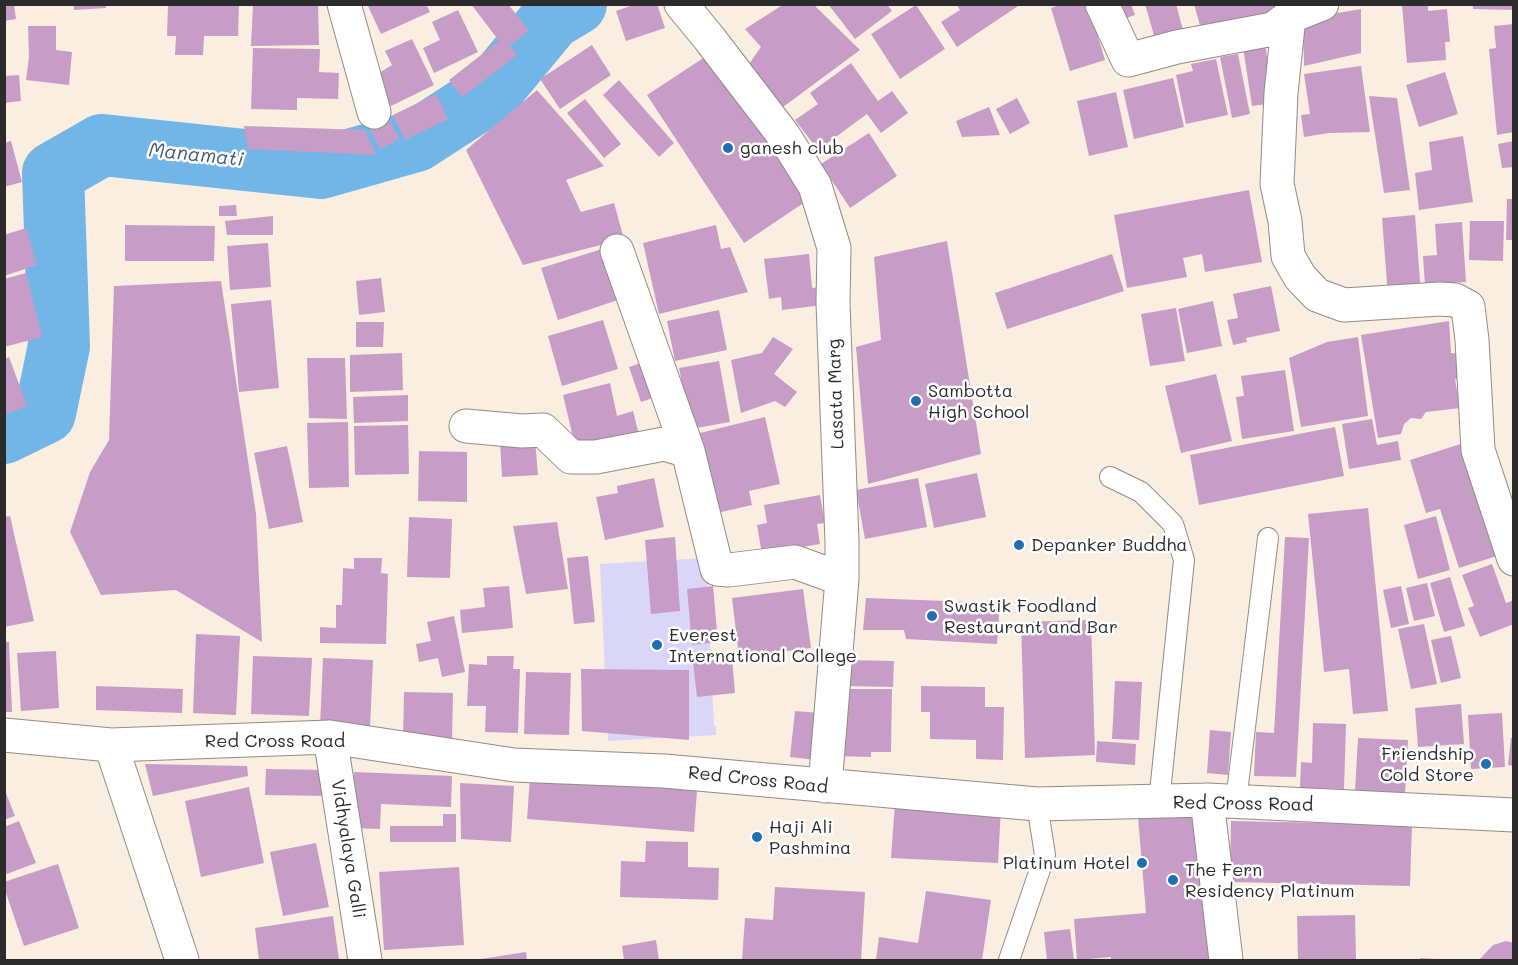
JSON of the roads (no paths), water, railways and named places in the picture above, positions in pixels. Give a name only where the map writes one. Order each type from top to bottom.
[{"type":"street","points":[[344,4],[374,112]]},
{"type":"street","name":"Lasata Marg","points":[[681,4],[783,136],[815,186],[834,248],[833,303],[842,579],[825,786]]},
{"type":"street","points":[[1102,4],[1128,60],[1226,37],[1273,29],[1289,18],[1322,4]]},
{"type":"street","points":[[1289,18],[1281,93],[1277,184],[1285,221],[1288,256],[1300,278],[1317,295],[1344,305],[1440,299],[1455,300],[1468,307],[1478,450],[1514,559]]},
{"type":"street","points":[[616,251],[688,451],[717,568],[729,570],[795,562],[842,579]]},
{"type":"street","points":[[466,426],[522,431],[543,430],[572,457],[596,457],[664,444],[688,451]]},
{"type":"street","name":"Red Cross Road","points":[[4,735],[111,744],[330,737],[514,765],[664,771],[1037,804],[1222,801],[1514,814]]},
{"type":"street","name":"Vidhyalaya Galli","points":[[330,737],[365,960]]},
{"type":"street","points":[[111,744],[182,960]]},
{"type":"street","points":[[1222,801],[1226,960]]},
{"type":"lane","points":[[1110,477],[1141,492],[1173,524],[1184,560],[1160,802]]},
{"type":"lane","points":[[1222,801],[1268,538]]},
{"type":"lane","points":[[1009,960],[1045,855],[1037,804]]},
{"type":"waterway","name":"Manamati","points":[[4,433],[45,413],[59,346],[53,173],[102,145],[321,168],[416,141],[490,93],[551,19],[576,4]]},
{"type":"place","name":"ganesh club","points":[[728,148]]},
{"type":"place","name":"Sambotta High School","points":[[916,401]]},
{"type":"place","name":"Depanker Buddha","points":[[1019,545]]},
{"type":"place","name":"Swastik Foodland Restaurant and Bar","points":[[932,616]]},
{"type":"place","name":"Everest International College","points":[[657,645]]},
{"type":"place","name":"Friendship Cold Store","points":[[1486,764]]},
{"type":"place","name":"Haji Ali Pashmina","points":[[757,837]]},
{"type":"place","name":"Platinum Hotel","points":[[1142,863]]},
{"type":"place","name":"The Fern Residency Platinum","points":[[1173,880]]}]
